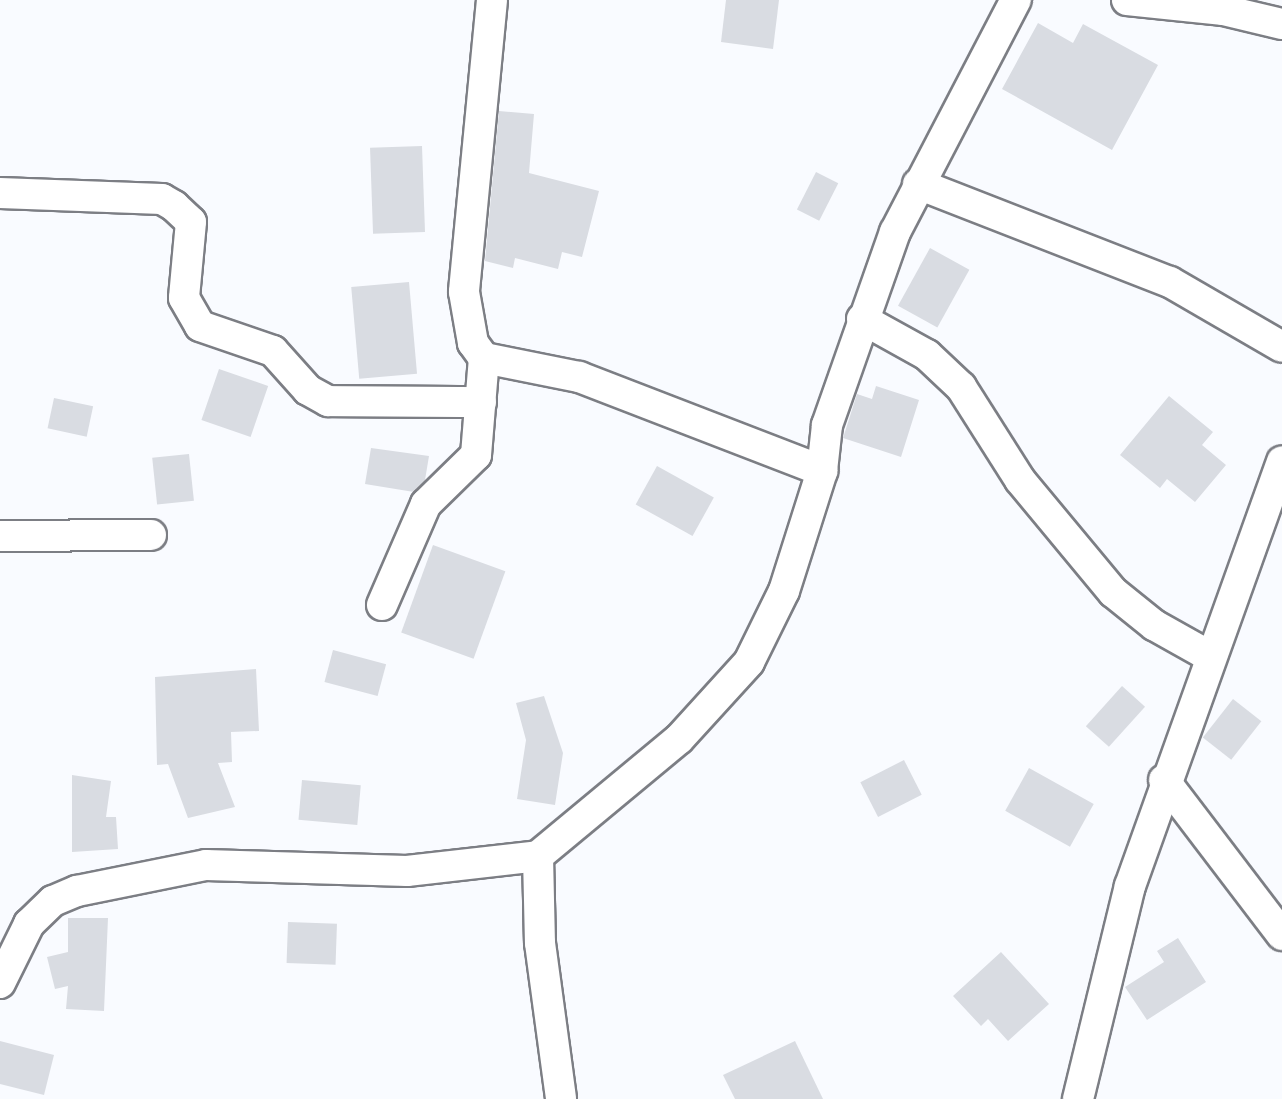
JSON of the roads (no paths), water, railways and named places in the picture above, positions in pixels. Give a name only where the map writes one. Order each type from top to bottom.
[{"type":"street","points":[[382,605],[426,504],[476,455],[484,358],[465,324],[464,292],[492,0]]},
{"type":"street","points":[[0,983],[29,925],[53,901],[77,891],[206,865],[407,871],[538,856],[638,777],[749,662],[784,591],[822,471],[827,425],[862,319],[918,184],[1016,0]]},
{"type":"street","points":[[1127,0],[1223,10],[1282,24]]},
{"type":"street","points":[[918,184],[1170,282],[1282,347]]},
{"type":"street","points":[[0,193],[150,198],[174,206],[191,222],[184,298],[200,326],[273,351],[308,390],[328,401],[481,402]]},
{"type":"street","points":[[862,319],[926,355],[961,387],[1020,480],[1114,592],[1154,625],[1211,657]]},
{"type":"street","points":[[484,358],[579,377],[822,471]]},
{"type":"street","points":[[1078,1099],[1130,886],[1164,780],[1282,461]]},
{"type":"street","points":[[0,536],[151,535]]},
{"type":"street","points":[[1164,780],[1282,935]]},
{"type":"street","points":[[538,856],[540,943],[561,1099]]}]
